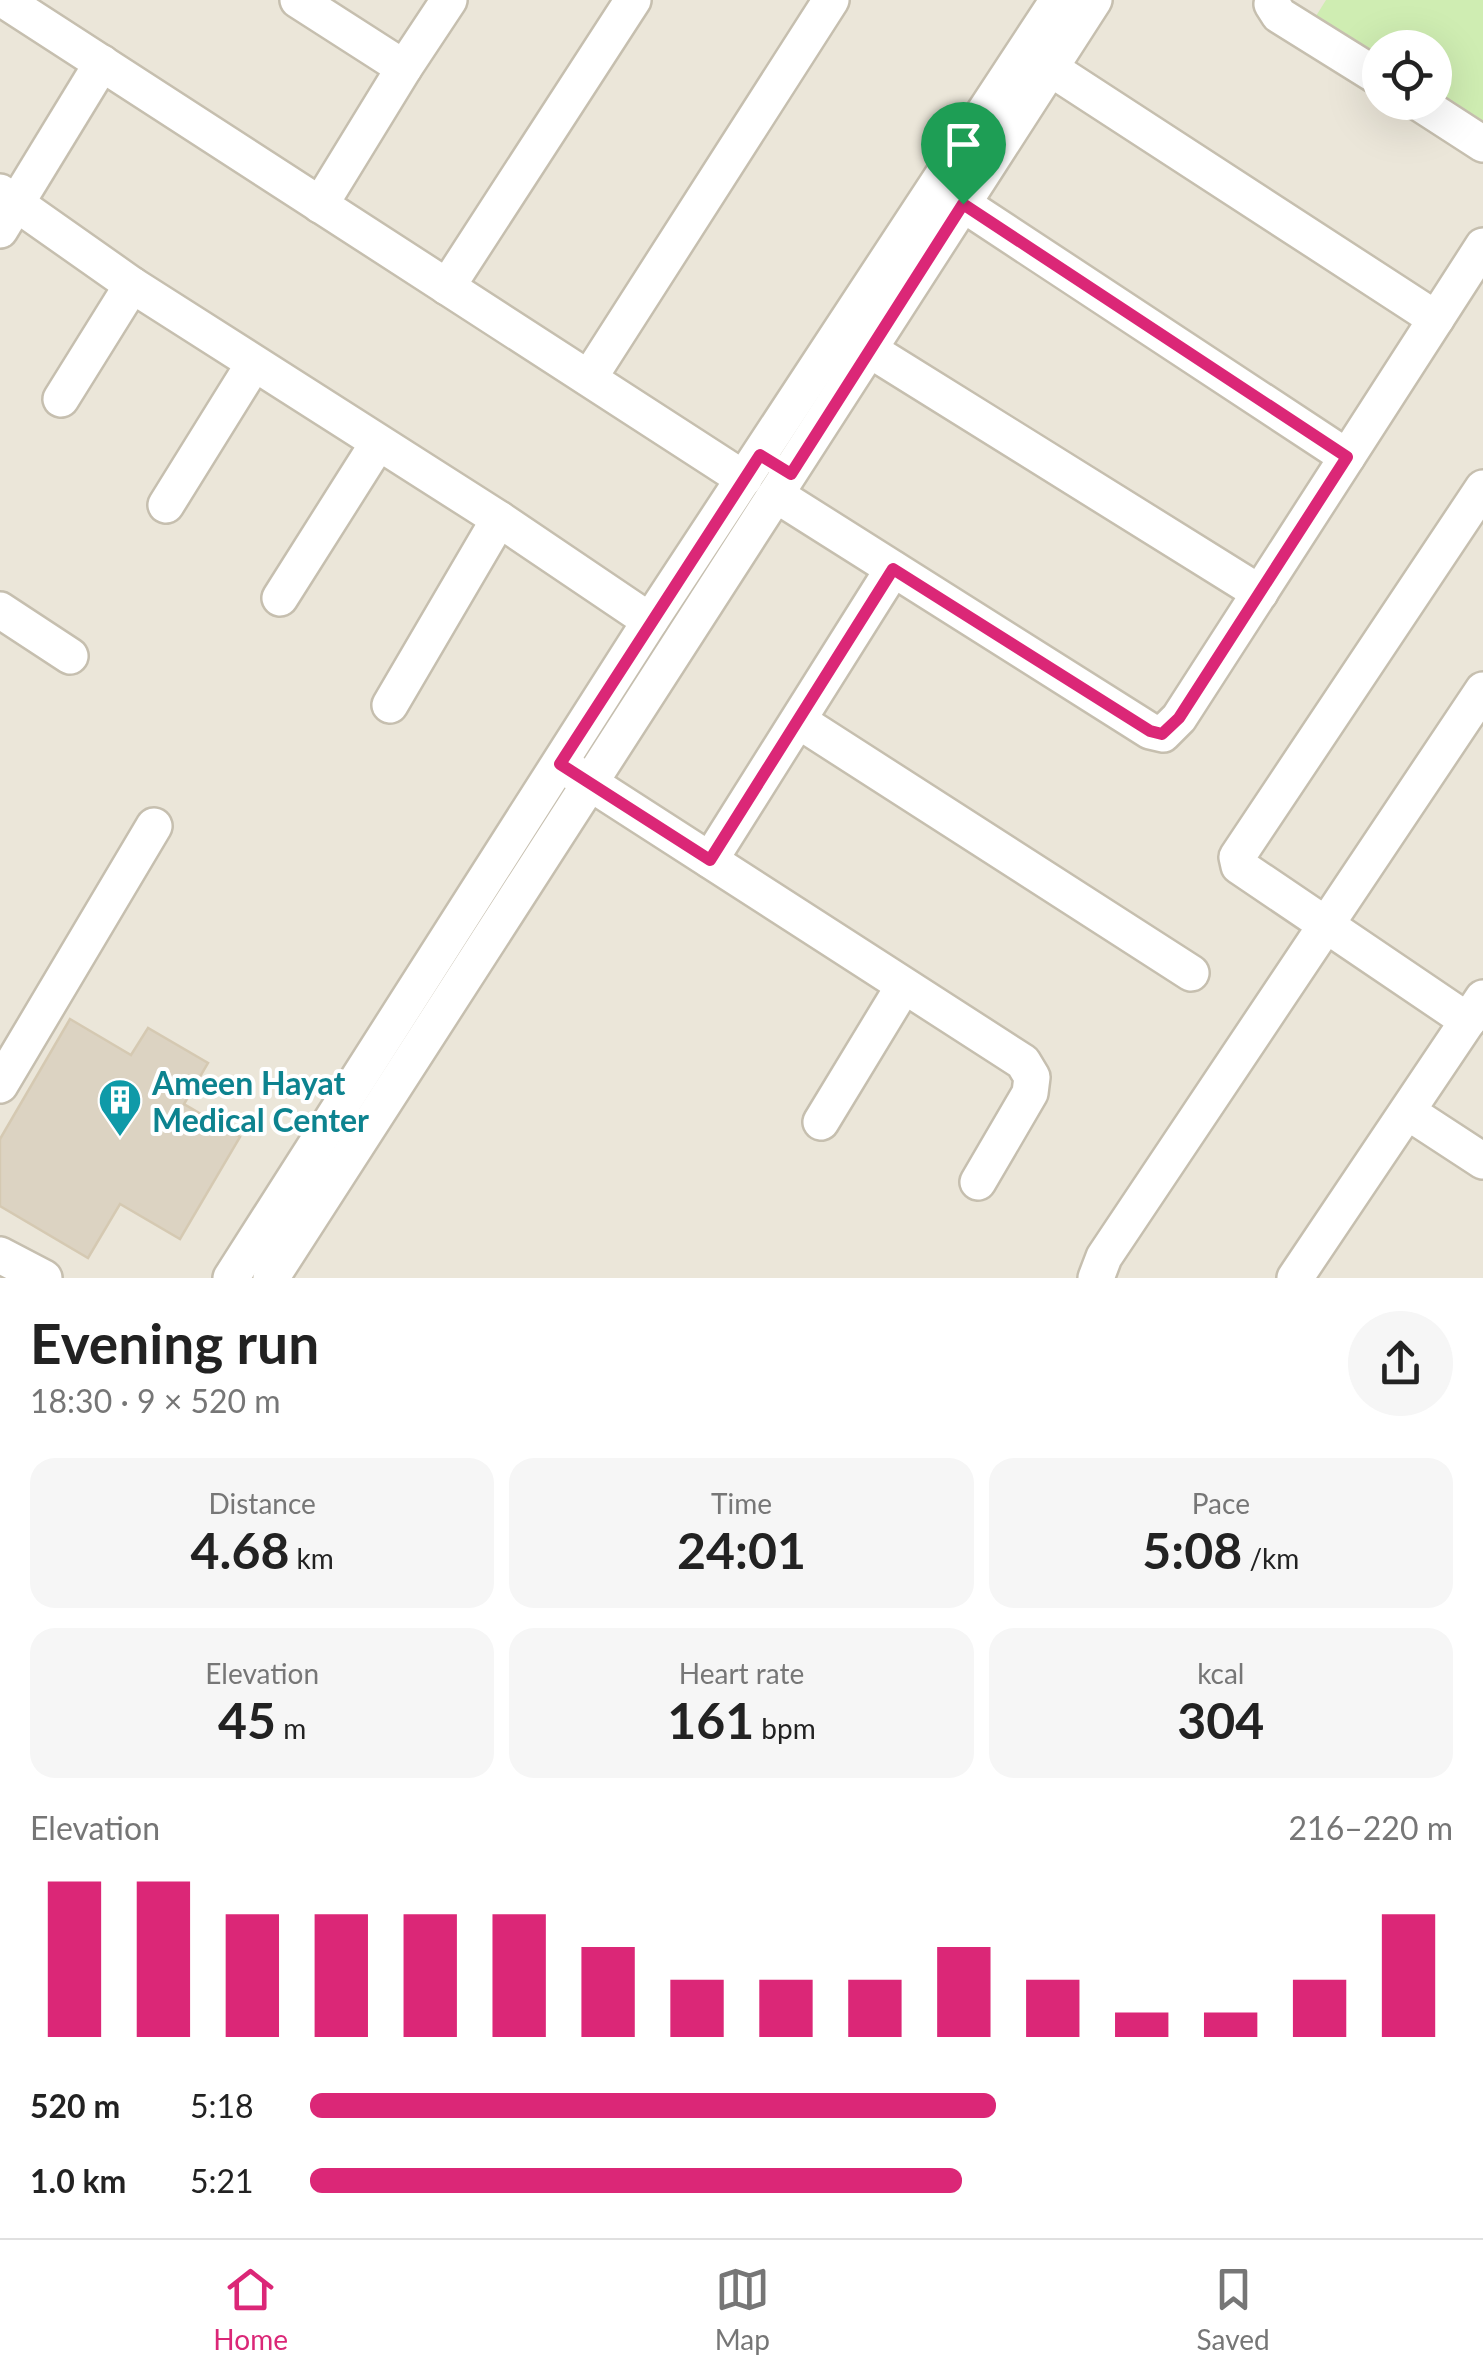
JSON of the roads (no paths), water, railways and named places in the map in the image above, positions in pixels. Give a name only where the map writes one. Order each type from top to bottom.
[{"type":"street","points":[[4,0],[589,378],[1150,731],[1162,734],[1179,718],[1483,246]]},
{"type":"street","points":[[298,0],[404,68]]},
{"type":"street","points":[[320,205],[449,0]]},
{"type":"street","points":[[447,286],[633,0]]},
{"type":"street","points":[[589,378],[831,0]]},
{"type":"street","points":[[271,1278],[575,773],[650,621],[1058,0]]},
{"type":"street","points":[[231,1278],[575,773],[778,496],[1094,0]]},
{"type":"street","points":[[1271,1],[1279,14],[1362,67]]},
{"type":"street","points":[[102,64],[5,208],[499,519],[650,621]]},
{"type":"street","points":[[1050,68],[1436,319]]},
{"type":"street","points":[[1446,120],[1483,144]]},
{"type":"street","points":[[963,204],[1347,457]]},
{"type":"street","points":[[61,399],[132,285]]},
{"type":"street","points":[[870,350],[1260,593]]},
{"type":"street","points":[[166,505],[254,365]]},
{"type":"street","points":[[280,598],[378,444]]},
{"type":"street","points":[[746,477],[778,496]]},
{"type":"street","points":[[1295,1278],[1476,1010],[1326,924],[1239,866],[1237,857],[1242,844],[1483,488]]},
{"type":"street","points":[[390,704],[499,519]]},
{"type":"street","points":[[710,860],[893,569]]},
{"type":"street","points":[[0,610],[70,656]]},
{"type":"street","points":[[1096,1278],[1104,1257],[1483,690]]},
{"type":"street","points":[[799,721],[1191,972]]},
{"type":"street","points":[[575,773],[1024,1062],[1032,1077],[1030,1093],[978,1182]]},
{"type":"street","points":[[0,1085],[154,826]]},
{"type":"street","points":[[820,1122],[903,987]]},
{"type":"street","points":[[1408,1112],[1483,1162]]},
{"type":"street","points":[[0,1255],[44,1278]]},
{"type":"place","name":"Ameen Hayat Medical Center","points":[[120,1138]]}]
